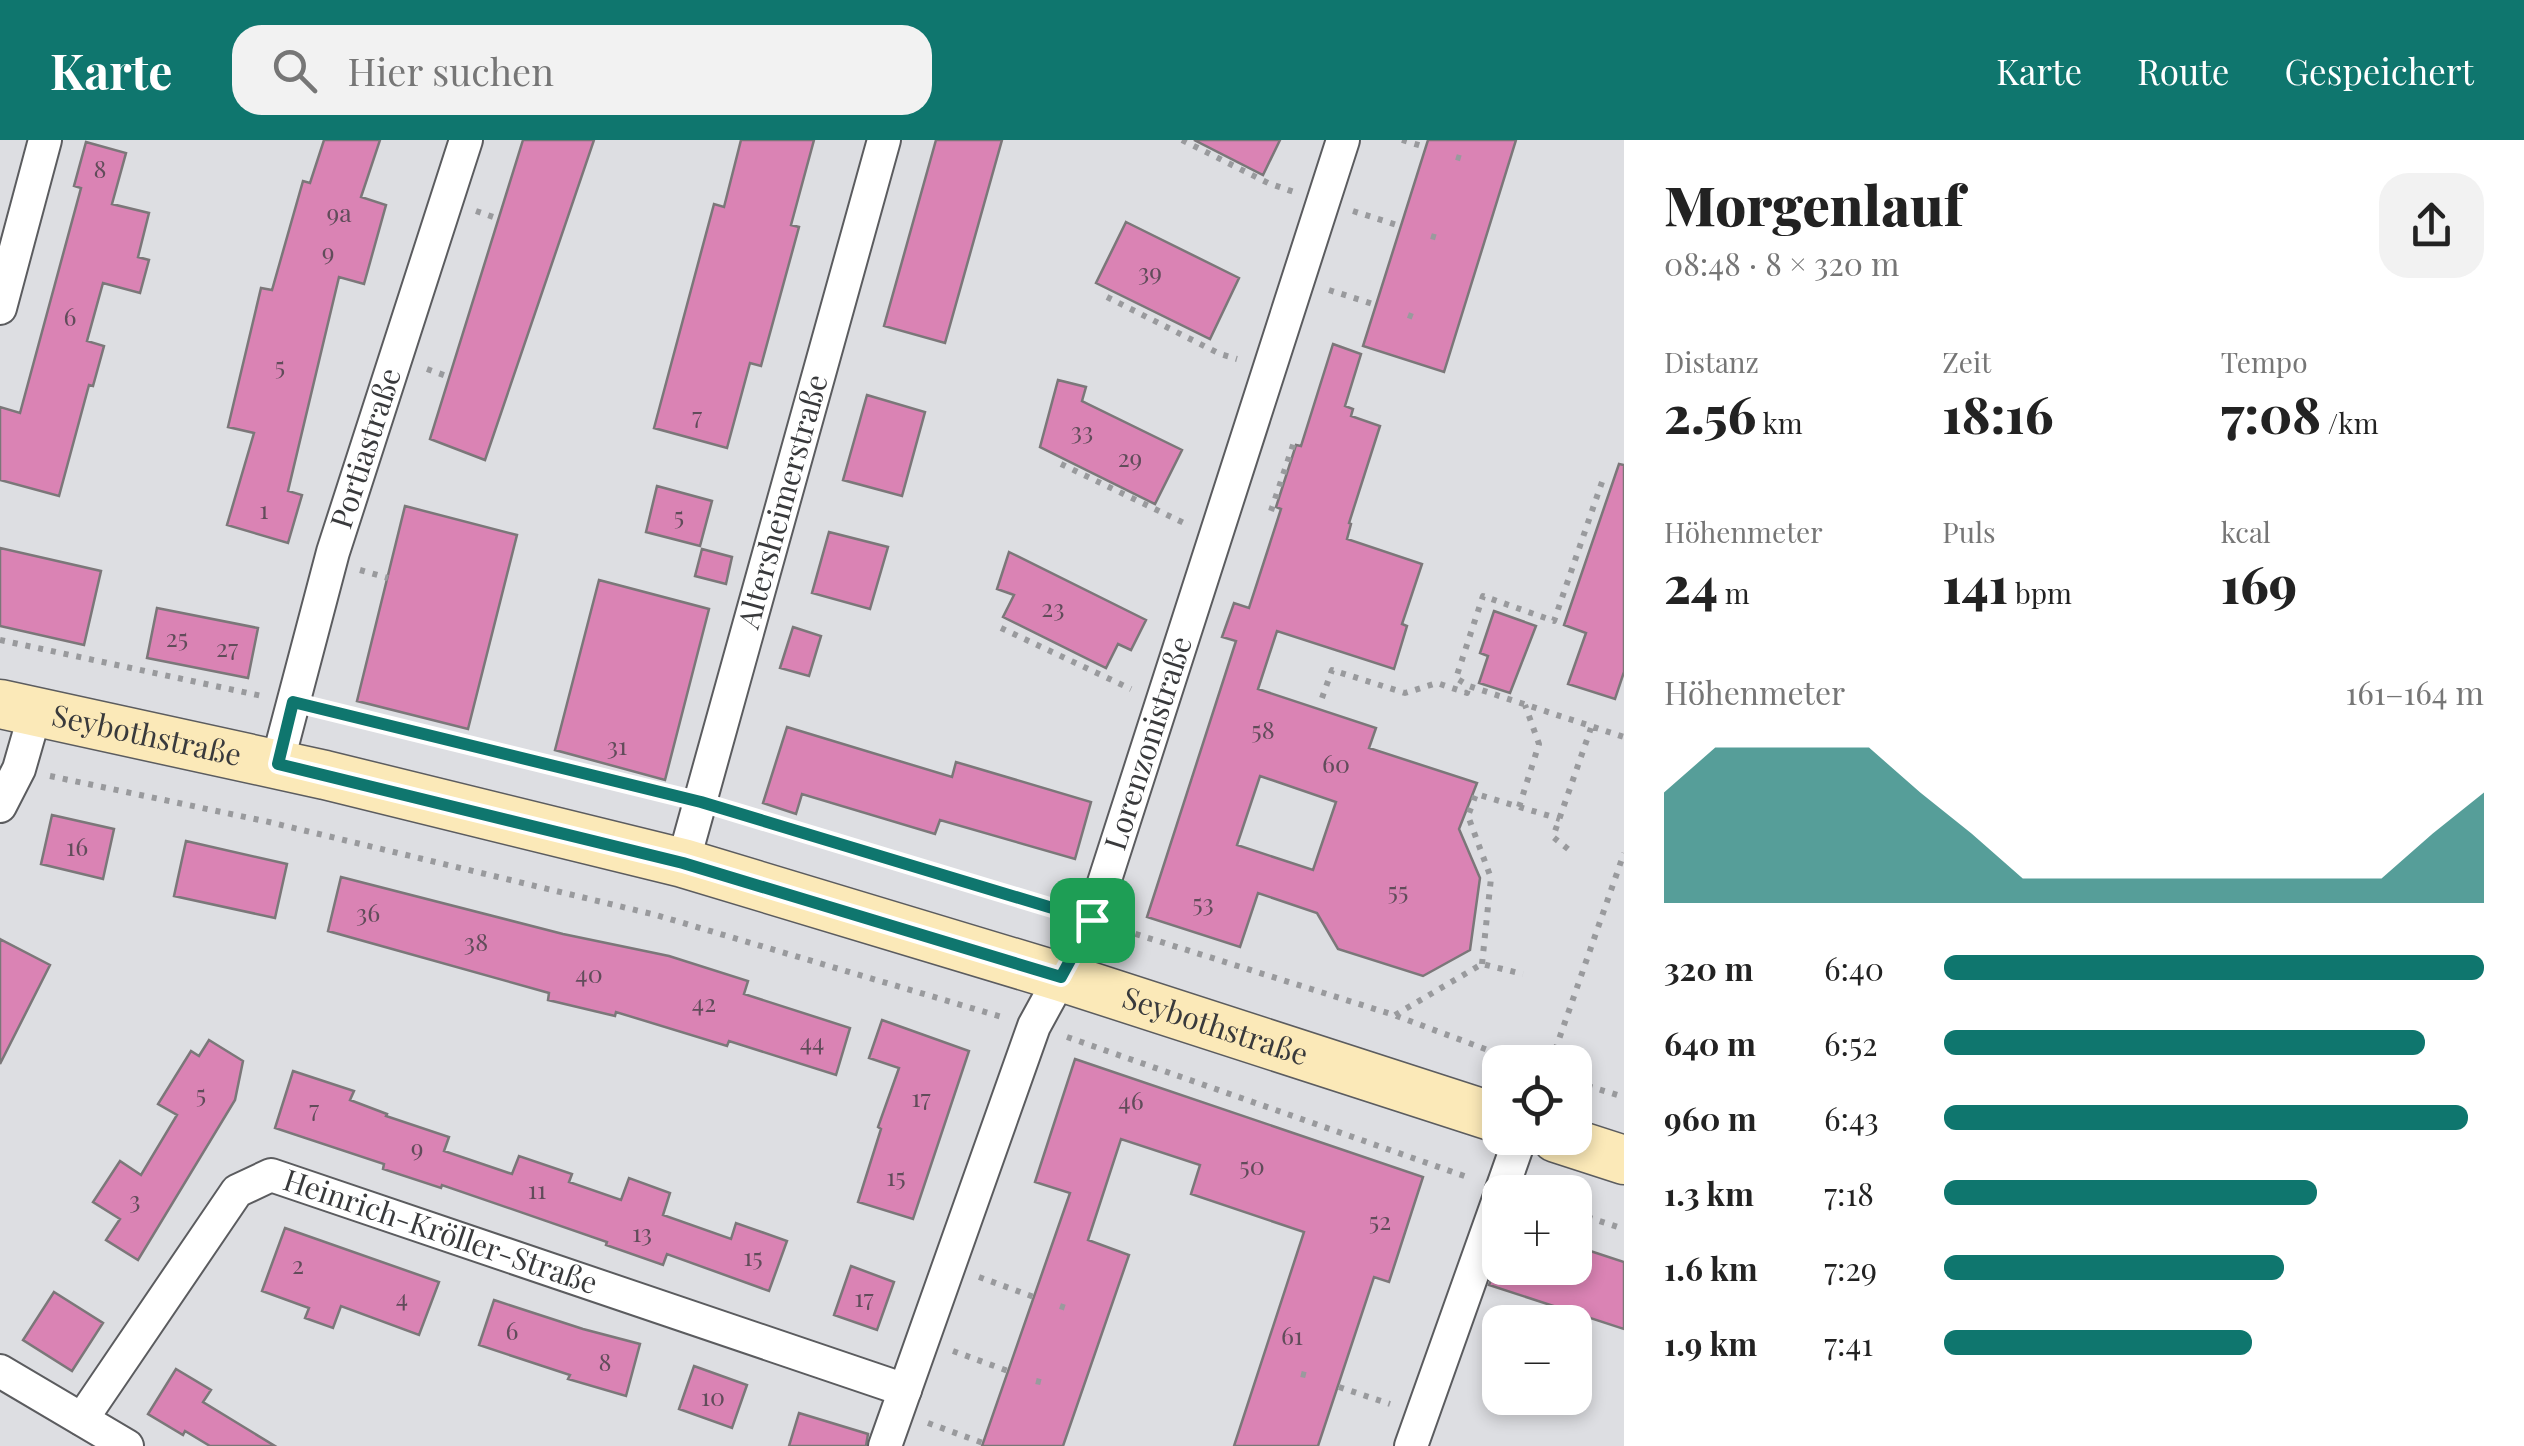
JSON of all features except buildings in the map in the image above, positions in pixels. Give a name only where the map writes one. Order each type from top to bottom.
[{"type":"street","points":[[0,308],[45,140]]},
{"type":"street","name":"Portiastraße","points":[[278,764],[333,552],[466,140]]},
{"type":"street","name":"Altersheimerstraße","points":[[683,863],[884,140]]},
{"type":"street","name":"Lorenzonistraße","points":[[884,1446],[1034,1026],[1092,920],[1343,140]]},
{"type":"street","points":[[0,806],[19,769],[18,707]]},
{"type":"street","name":"Seybothstraße","points":[[18,707],[278,764],[683,863],[1061,977],[1482,1113]]},
{"type":"street","points":[[1592,1150],[1624,1160]]},
{"type":"street","name":"Heinrich-Kröller-Straße","points":[[82,1419],[236,1192],[271,1175],[901,1401]]},
{"type":"street","points":[[1411,1446],[1482,1246]]},
{"type":"street","points":[[0,1370],[127,1446]]},
{"type":"path","points":[[1182,140],[1268,183],[1400,226]]},
{"type":"path","points":[[1402,140],[1425,147]]},
{"type":"path","points":[[1456,157],[1466,160]]},
{"type":"path","points":[[1431,236],[1441,239]]},
{"type":"path","points":[[1298,280],[1376,305]]},
{"type":"path","points":[[1107,297],[1220,354],[1270,368]]},
{"type":"path","points":[[1271,511],[1294,442]]},
{"type":"path","points":[[1061,464],[1178,522],[1216,534]]},
{"type":"path","points":[[1602,482],[1554,621],[1483,596],[1456,678],[1624,737]]},
{"type":"path","points":[[1001,628],[1114,683],[1163,700]]},
{"type":"path","points":[[0,640],[293,702],[701,802],[1394,1015],[1482,1048]]},
{"type":"path","points":[[1322,698],[1332,670],[1405,693],[1437,682],[1468,693],[1470,686]]},
{"type":"path","points":[[1519,807],[1539,744],[1525,705]]},
{"type":"path","points":[[1568,849],[1554,837],[1592,728]]},
{"type":"path","points":[[19,769],[269,822],[656,915],[1205,1080],[1286,1107],[1482,1185]]},
{"type":"path","points":[[1482,964],[1492,878],[1467,815],[1476,794],[1560,820]]},
{"type":"path","points":[[1557,1045],[1624,853]]},
{"type":"path","points":[[1394,1015],[1482,964],[1524,974]]},
{"type":"path","points":[[1592,1087],[1624,1097]]},
{"type":"path","points":[[1592,1219],[1624,1229]]},
{"type":"path","points":[[948,1267],[1034,1297]]},
{"type":"path","points":[[924,1341],[1008,1371]]},
{"type":"path","points":[[1339,1387],[1422,1414]]},
{"type":"path","points":[[901,1401],[983,1442]]},
{"type":"route","points":[[293,702],[701,802],[1092,920],[1061,977],[683,863],[278,764],[293,702]]}]
